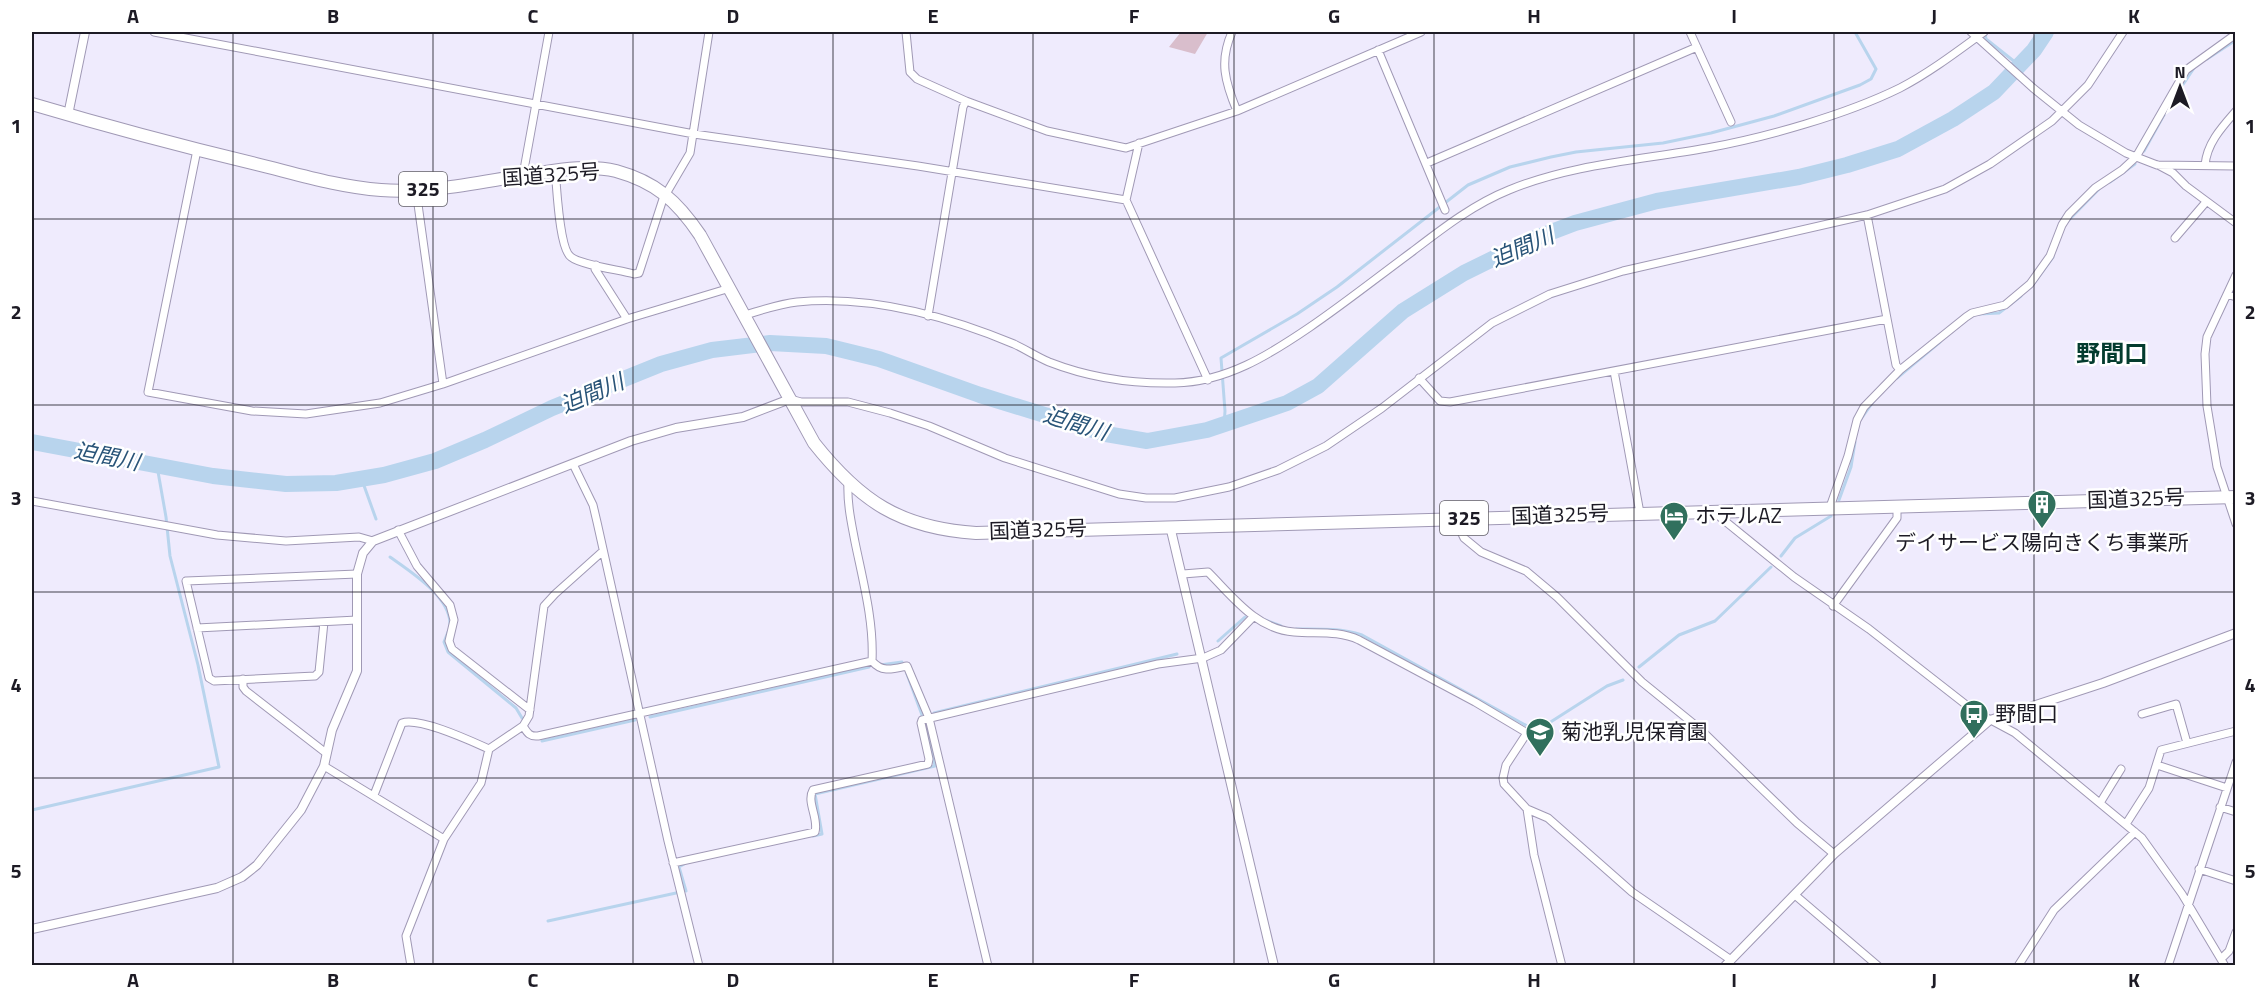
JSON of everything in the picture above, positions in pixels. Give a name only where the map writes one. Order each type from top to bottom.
[{"type":"highway","name":"国道325号","points":[[32,104],[197,150],[348,186],[380,190],[416,190],[589,168],[614,171],[643,180],[666,194],[690,220],[730,288],[814,443],[848,482],[864,496],[896,514],[927,526],[960,532],[2230,497]]},
{"type":"street","points":[[68,115],[85,32]]},
{"type":"street","points":[[154,32],[694,134],[952,172],[1126,201]]},
{"type":"street","points":[[523,175],[549,32]]},
{"type":"street","points":[[555,171],[565,249],[572,258],[634,274],[639,273],[663,199],[690,153],[709,32]]},
{"type":"street","points":[[906,32],[910,72],[917,79],[966,101],[1047,131],[1126,148],[1237,111],[1421,32]]},
{"type":"street","points":[[1233,32],[1224,56],[1228,87],[1237,111]]},
{"type":"street","points":[[1690,32],[1731,122]]},
{"type":"street","points":[[746,318],[796,302],[845,301],[874,304],[928,316],[1019,346],[1049,362],[1090,376],[1120,381],[1176,383],[1208,380],[1234,371],[1272,352],[1335,309],[1449,223],[1509,190],[1570,171],[1710,148],[1795,127],[1899,88],[1974,34],[1984,32]]},
{"type":"street","points":[[32,929],[207,890],[234,881],[257,865],[306,801],[324,766],[332,730],[357,671],[357,574],[363,553],[373,541],[398,530],[438,517],[652,434],[685,426],[743,417],[790,399],[801,402],[848,402],[882,411],[928,426],[1005,458],[1096,488],[1133,497],[1162,499],[1252,481],[1302,459],[1350,431],[1492,323],[1533,302],[1572,286],[1623,271],[1867,215],[1924,198],[1959,182],[2000,158],[2052,121],[2088,85],[2123,32]]},
{"type":"street","points":[[1974,34],[2091,134],[2173,173],[2206,202],[2235,223]]},
{"type":"street","points":[[1830,507],[1848,456],[1857,420],[1875,395],[1900,370],[1972,313],[1999,308],[2017,297],[2045,265],[2069,214],[2095,188],[2122,170],[2136,157],[2186,70],[2235,34]]},
{"type":"street","points":[[1426,164],[1697,47]]},
{"type":"street","points":[[1378,50],[1445,210]]},
{"type":"street","points":[[928,316],[963,107],[966,101]]},
{"type":"street","points":[[2205,165],[2206,154],[2212,143],[2235,111]]},
{"type":"street","points":[[1139,143],[1126,201],[1208,380]]},
{"type":"street","points":[[197,150],[148,392],[252,411],[306,414],[380,403],[443,384],[627,319],[730,288]]},
{"type":"street","points":[[2157,165],[2235,166]]},
{"type":"street","points":[[416,190],[443,384]]},
{"type":"street","points":[[2175,238],[2206,202]]},
{"type":"street","points":[[1867,215],[1896,365],[1900,370]]},
{"type":"street","points":[[596,265],[595,269],[627,319]]},
{"type":"street","points":[[2235,275],[2207,337],[2205,354],[2207,406],[2217,467],[2230,497],[2235,524]]},
{"type":"street","points":[[2227,294],[2235,297]]},
{"type":"street","points":[[1419,378],[1440,401],[1450,402],[1887,319]]},
{"type":"street","points":[[1614,371],[1640,513]]},
{"type":"street","points":[[573,464],[593,505],[699,966]]},
{"type":"street","points":[[848,482],[847,499],[864,587],[873,646],[872,662],[878,668],[884,669],[907,666],[929,718],[988,966]]},
{"type":"street","points":[[32,501],[163,527],[217,535],[286,541],[359,537],[373,541]]},
{"type":"street","points":[[1833,606],[1897,518],[1897,505]]},
{"type":"street","points":[[1714,511],[1794,577],[1869,629],[1974,711],[2015,733],[2142,838],[2188,904],[2223,962]]},
{"type":"street","points":[[1454,519],[1464,538],[1481,552],[1526,571],[1557,597],[1642,682],[1700,729],[1797,823],[1834,854]]},
{"type":"street","points":[[1170,526],[1274,966]]},
{"type":"street","points":[[398,530],[417,566],[450,605],[454,620],[449,641],[452,649],[530,710]]},
{"type":"street","points":[[411,966],[406,936],[444,839],[481,783],[489,749],[523,726],[530,710],[544,606],[603,550]]},
{"type":"street","points":[[1183,574],[1208,572],[1253,617],[1267,625],[1287,632],[1340,633],[1352,636],[1475,702],[1527,733],[1506,765],[1504,784],[1527,809],[1548,818],[1632,892],[1728,963],[1834,854],[1990,720],[2103,683],[2235,633]]},
{"type":"street","points":[[324,622],[319,672],[315,676],[214,681],[209,678],[186,580],[357,574]]},
{"type":"street","points":[[674,863],[815,832],[816,824],[810,798],[813,790],[928,764],[922,720],[1158,664],[1203,658],[1221,650],[1253,617]]},
{"type":"street","points":[[197,628],[357,620]]},
{"type":"street","points":[[523,726],[528,734],[538,736],[872,662]]},
{"type":"street","points":[[243,679],[246,692],[326,753]]},
{"type":"street","points":[[2142,714],[2176,704],[2187,743]]},
{"type":"street","points":[[374,795],[402,723],[414,722],[438,729],[489,749]]},
{"type":"street","points":[[2126,824],[2149,788],[2161,750],[2235,731]]},
{"type":"street","points":[[2168,966],[2235,764]]},
{"type":"street","points":[[2157,765],[2227,788]]},
{"type":"street","points":[[324,766],[444,839]]},
{"type":"street","points":[[2100,803],[2121,769]]},
{"type":"street","points":[[2220,807],[2235,812]]},
{"type":"street","points":[[1527,809],[1534,855],[1562,966]]},
{"type":"street","points":[[2018,966],[2054,910],[2135,832]]},
{"type":"street","points":[[2199,869],[2235,881]]},
{"type":"street","points":[[1795,895],[1878,966]]},
{"type":"street","points":[[2223,962],[2235,932]]},
{"type":"shaded area","points":[[1181,32],[1208,32],[1195,54],[1169,47]]},
{"type":"waterway","points":[[1224,426],[1221,358],[1297,314],[1337,287],[1468,185],[1510,167],[1551,157],[1576,152],[1663,143],[1711,133],[1774,116],[1860,85],[1871,79],[1876,69],[1855,32]]},
{"type":"waterway","name":"迫間川","points":[[32,442],[213,476],[286,484],[336,483],[384,475],[435,461],[552,408],[661,364],[712,350],[770,343],[826,346],[879,359],[980,395],[1106,434],[1147,441],[1207,430],[1287,403],[1318,386],[1403,311],[1464,273],[1533,239],[1575,223],[1657,201],[1799,177],[1898,149],[1953,119],[1994,92],[2034,50],[2046,32]]},
{"type":"waterway","points":[[1985,33],[1986,39],[2020,66]]},
{"type":"waterway","points":[[2207,59],[2236,40]]},
{"type":"waterway","points":[[2168,107],[2194,68]]},
{"type":"waterway","points":[[2144,151],[2165,113]]},
{"type":"waterway","points":[[2110,182],[2135,164]]},
{"type":"waterway","points":[[2066,223],[2099,189]]},
{"type":"waterway","points":[[2034,283],[2053,257]]},
{"type":"waterway","points":[[1979,314],[1999,313],[2021,296]]},
{"type":"waterway","points":[[1897,378],[1940,342]]},
{"type":"waterway","points":[[1861,419],[1873,402]]},
{"type":"waterway","points":[[1839,500],[1851,467],[1855,442]]},
{"type":"waterway","points":[[32,810],[219,767],[198,665],[170,556],[157,466]]},
{"type":"waterway","points":[[362,480],[376,519]]},
{"type":"waterway","points":[[1781,556],[1795,538],[1831,516]]},
{"type":"waterway","points":[[390,557],[437,595],[449,615],[450,625]]},
{"type":"waterway","points":[[1639,667],[1679,635],[1715,621],[1771,567]]},
{"type":"waterway","points":[[1218,641],[1245,617]]},
{"type":"waterway","points":[[1265,620],[1281,626]]},
{"type":"waterway","points":[[1296,629],[1338,630],[1362,635],[1529,727],[1549,723],[1607,686],[1623,680]]},
{"type":"waterway","points":[[448,632],[444,642],[448,652],[516,708],[522,718]]},
{"type":"waterway","points":[[934,713],[1177,654]]},
{"type":"waterway","points":[[880,665],[902,662],[903,665]]},
{"type":"waterway","points":[[650,717],[869,667]]},
{"type":"waterway","points":[[907,674],[922,715]]},
{"type":"waterway","points":[[542,741],[635,720]]},
{"type":"waterway","points":[[813,836],[822,834],[815,794],[935,766],[926,728]]},
{"type":"waterway","points":[[684,864],[679,867],[686,891]]},
{"type":"waterway","points":[[548,921],[676,893]]},
{"type":"place","name":"デイサービス陽向きくち事業所","points":[[2042,530]]},
{"type":"place","name":"ホテルAZ","points":[[1674,542]]},
{"type":"place","name":"野間口","points":[[1974,740]]},
{"type":"place","name":"菊池乳児保育園","points":[[1540,758]]},
{"type":"district","name":"野間口","points":[[2112,354]]}]
